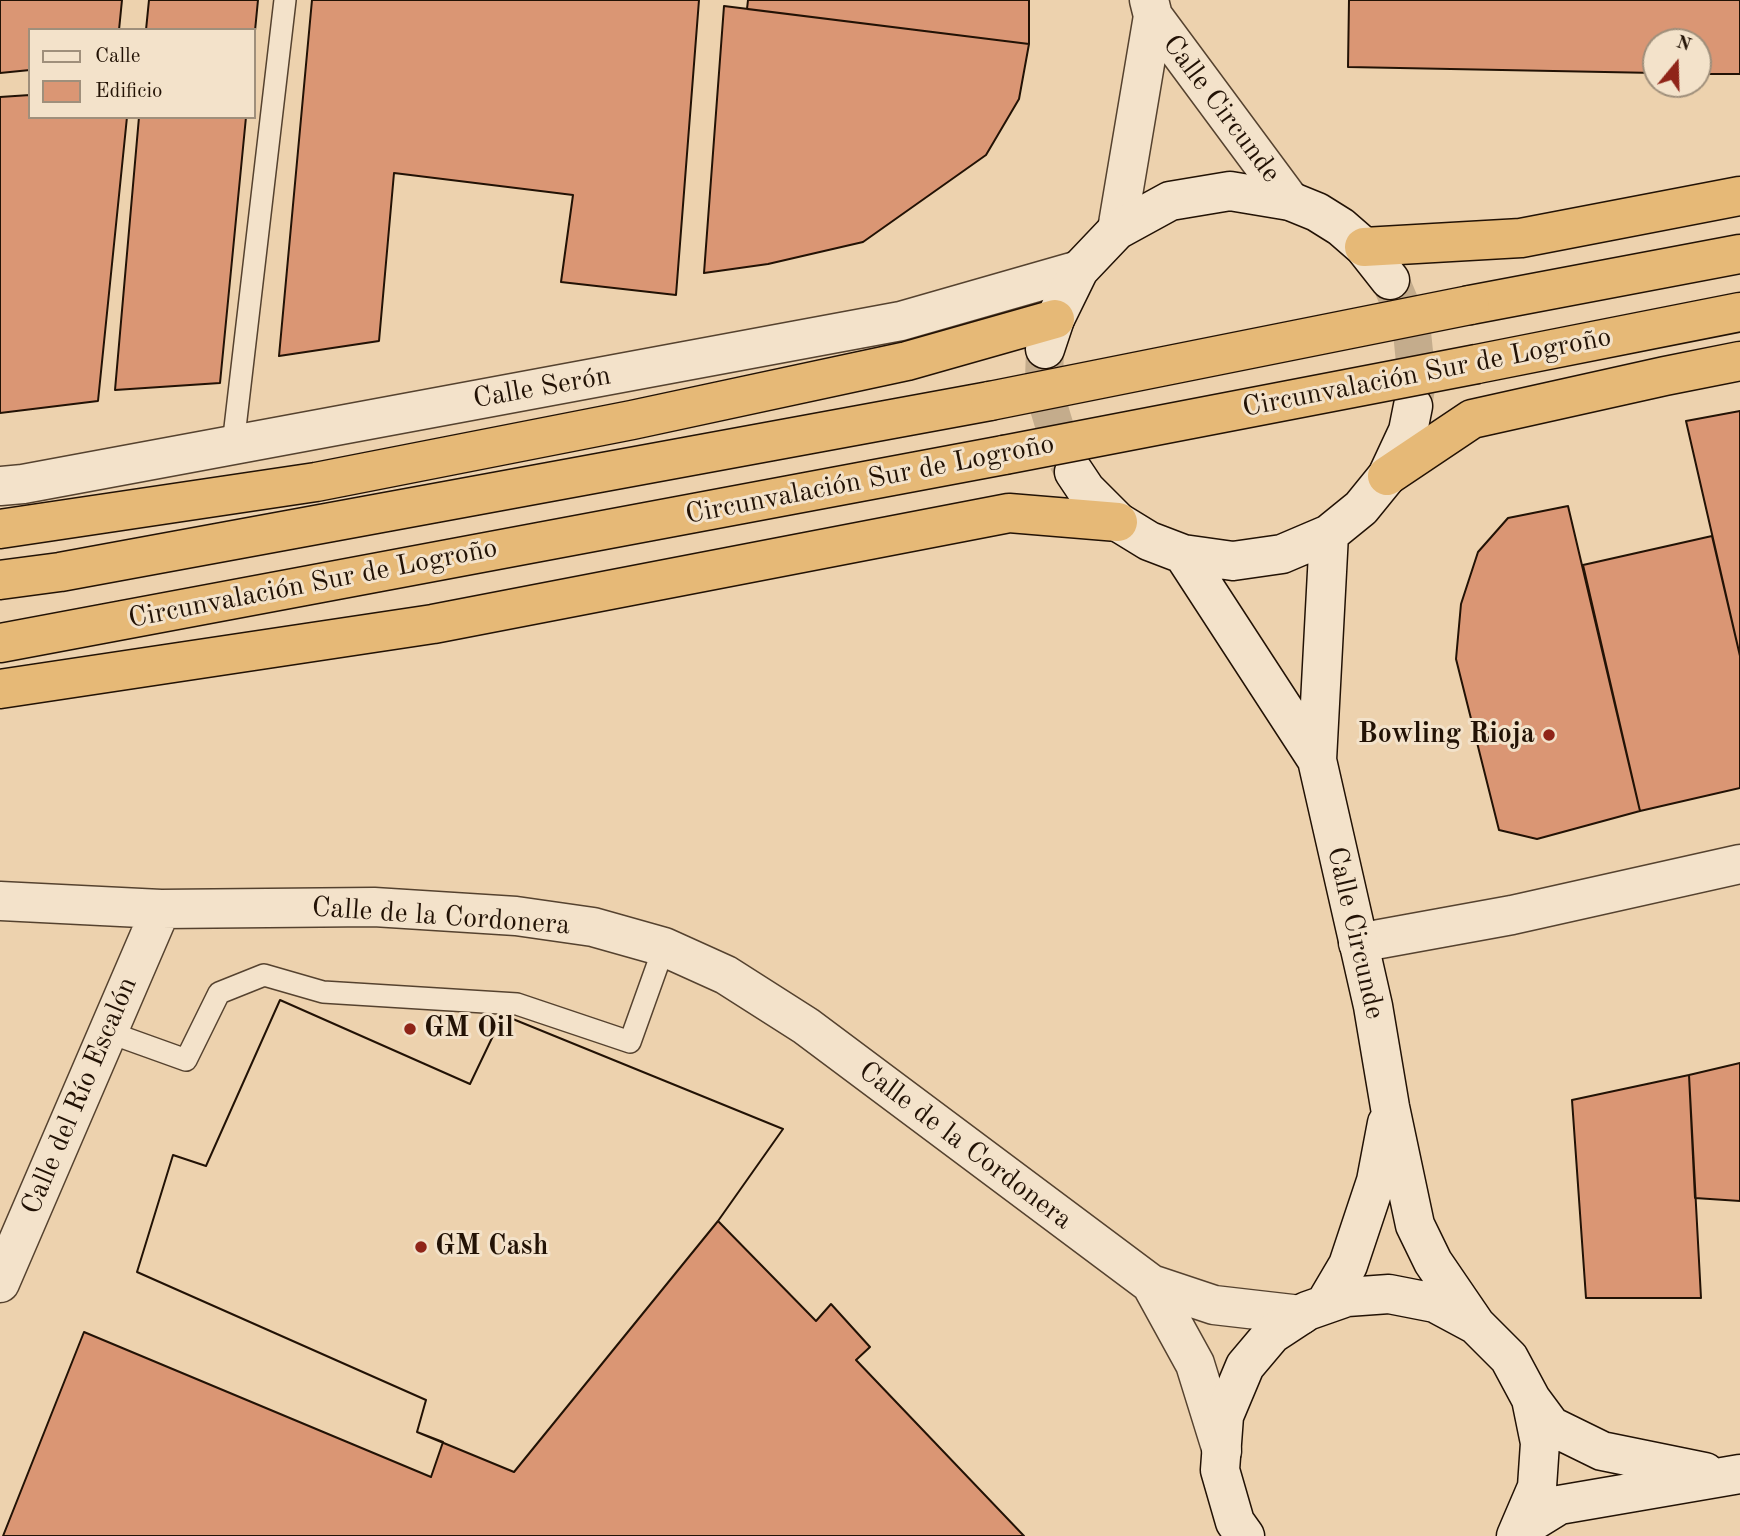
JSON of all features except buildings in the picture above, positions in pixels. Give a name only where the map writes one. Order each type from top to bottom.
[{"type":"highway","points":[[1364,247],[1521,238],[1740,196]]},
{"type":"highway","name":"Circunvalación Sur de Logroño","points":[[0,580],[88,567],[990,401],[1740,254]]},
{"type":"highway","name":"Circunvalación Sur de Logroño","points":[[0,643],[1003,455],[1740,313]]},
{"type":"highway","points":[[0,529],[317,482],[1050,334]]},
{"type":"highway","points":[[1387,476],[1472,419],[1740,361]]},
{"type":"highway","points":[[0,689],[433,624],[1009,513],[1118,522]]},
{"type":"street","name":"Calle Circunde","points":[[1151,8],[1290,201]]},
{"type":"street","name":"Calle Circunde","points":[[1117,230],[1151,8]]},
{"type":"street","points":[[1050,334],[1079,270],[1117,230],[1170,201],[1230,191],[1290,201],[1317,212],[1342,227],[1364,247],[1390,280]]},
{"type":"street","name":"Calle Serón","points":[[0,486],[23,484],[901,321],[1079,270]]},
{"type":"street","points":[[1074,472],[1086,490],[1118,522],[1149,541],[1183,554],[1233,561],[1282,554],[1329,534],[1361,508],[1387,476],[1408,431],[1413,406]]},
{"type":"street","name":"Calle Circunde","points":[[1329,534],[1317,760],[1373,1006],[1390,1107],[1415,1225],[1433,1262],[1476,1325]]},
{"type":"street","name":"Calle Circunde","points":[[1183,554],[1317,760]]},
{"type":"street","points":[[1358,943],[1512,915],[1740,864]]},
{"type":"street","name":"Calle de la Cordonera","points":[[0,901],[161,909],[374,907],[516,916],[593,927],[664,947],[726,975],[806,1027],[1151,1284],[1214,1305],[1313,1310]]},
{"type":"street","name":"Calle del Río Escalón","points":[[0,1283],[161,909]]},
{"type":"street","name":"Calle Circunde","points":[[1313,1310],[1348,1265],[1376,1181],[1390,1107]]},
{"type":"street","name":"Calle de la Cordonera","points":[[1151,1284],[1195,1364],[1222,1451]]},
{"type":"street","points":[[1235,1531],[1220,1470],[1224,1416],[1245,1366],[1272,1334],[1313,1310],[1347,1297],[1389,1294],[1435,1303],[1476,1325],[1509,1358],[1531,1399],[1551,1426],[1602,1451],[1732,1475]]},
{"type":"street","points":[[1519,1532],[1537,1487],[1540,1443],[1531,1399]]},
{"type":"street","points":[[1519,1532],[1559,1505],[1732,1475]]},
{"type":"lane","points":[[233,445],[285,1]]},
{"type":"lane","points":[[108,1032],[186,1059],[219,993],[264,975],[323,992],[517,1004],[630,1041],[664,947]]},
{"type":"tunnel","points":[[1390,280],[1412,332],[1417,382],[1413,406]]},
{"type":"tunnel","points":[[1045,349],[1044,380],[1049,408],[1062,451],[1074,472]]},
{"type":"place","name":"Bowling Rioja","points":[[1549,735]]},
{"type":"place","name":"GM Oil","points":[[410,1029]]},
{"type":"place","name":"GM Cash","points":[[421,1247]]}]
